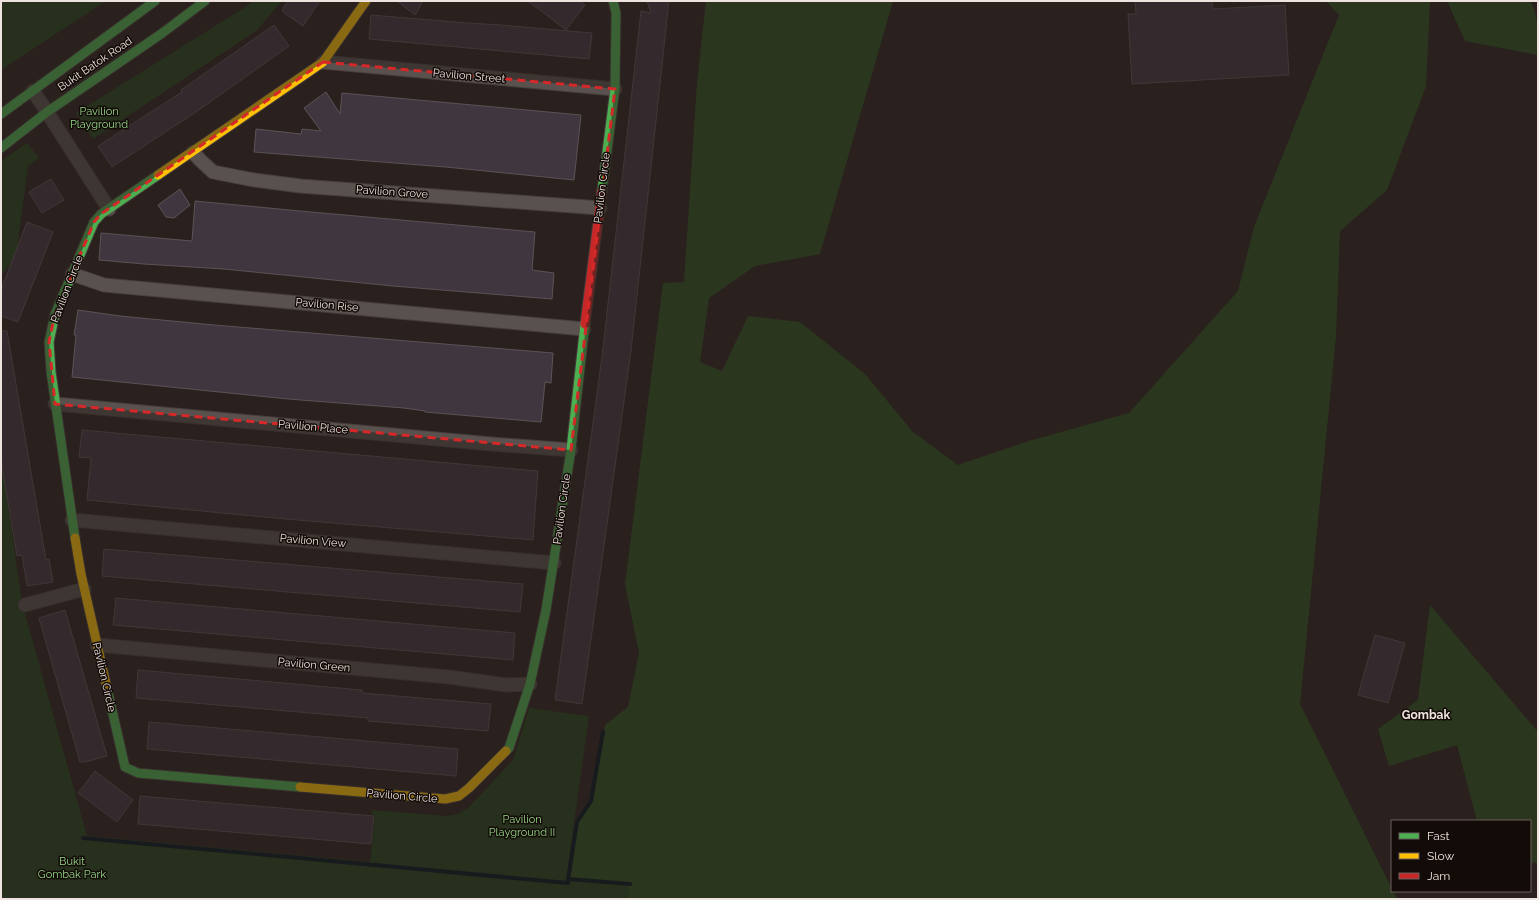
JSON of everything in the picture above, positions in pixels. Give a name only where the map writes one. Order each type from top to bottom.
[{"type":"street","name":"Bukit Batok Road","points":[[1,114],[155,1]]},
{"type":"street","name":"Bukit Batok Road","points":[[1,148],[47,112],[205,1]]},
{"type":"street","name":"Pavilion Circle","points":[[366,1],[324,62],[101,214],[94,222],[55,314],[49,342],[55,404],[84,590],[125,767],[138,773],[445,799],[459,796],[509,748],[530,684],[546,610],[571,450],[584,329],[614,89],[616,13],[613,1]]},
{"type":"street","name":"Pavilion Street","points":[[324,62],[614,89]]},
{"type":"street","points":[[33,91],[109,209]]},
{"type":"street","name":"Pavilion Grove","points":[[193,152],[213,172],[254,180],[300,186],[600,208]]},
{"type":"street","name":"Pavilion Rise","points":[[72,274],[104,285],[584,329]]},
{"type":"street","name":"Pavilion Place","points":[[55,404],[499,445],[571,450]]},
{"type":"street","name":"Pavilion View","points":[[72,520],[554,563]]},
{"type":"street","points":[[25,605],[84,590]]},
{"type":"street","name":"Pavilion Green","points":[[97,645],[449,678],[506,685],[530,684]]},
{"type":"highlighted area","points":[[323,62],[615,89],[571,450],[55,404],[49,342],[55,314],[94,222],[101,214]]},
{"type":"green space","points":[[1,1],[106,1],[1,70]]},
{"type":"green space","name":"Pavilion Playground","points":[[252,1],[282,1],[256,31],[93,139],[76,113],[247,6]]},
{"type":"green space","points":[[706,1],[893,1],[820,254],[755,266],[709,298],[700,362],[722,371],[748,316],[800,322],[865,374],[913,432],[958,465],[1029,441],[1129,413],[1238,291],[1254,227],[1339,15],[1326,1],[1430,1],[1426,86],[1387,190],[1340,231],[1336,336],[1300,704],[1391,887],[1391,892],[1394,892],[1397,899],[629,899],[629,886],[566,881],[578,823],[593,801],[605,725],[628,707],[639,653],[625,584],[663,283],[684,282],[697,83]]},
{"type":"green space","points":[[1447,1],[1530,1],[1535,12],[1538,34],[1538,55],[1465,41]]},
{"type":"green space","points":[[27,143],[39,158],[28,166],[16,257],[1,276],[1,161]]},
{"type":"green space","points":[[1,455],[22,603],[87,836],[370,862],[375,817],[371,810],[446,816],[458,814],[469,807],[513,760],[529,708],[589,716],[566,880],[629,886],[629,899],[1,899]]},
{"type":"green space","points":[[1430,605],[1538,732],[1538,868],[1535,862],[1531,864],[1531,820],[1477,820],[1457,745],[1389,766],[1378,729],[1418,700]]},
{"type":"building","points":[[288,1],[320,1],[303,26],[283,12],[283,8]]},
{"type":"building","points":[[397,1],[423,1],[415,15]]},
{"type":"building","points":[[528,1],[579,1],[585,5],[566,30]]},
{"type":"building","points":[[647,1],[669,1],[631,351],[582,704],[555,700],[602,357],[641,11],[651,13]]},
{"type":"building","points":[[1135,1],[1212,1],[1213,9],[1285,5],[1289,75],[1132,84],[1128,14],[1136,14]]},
{"type":"building","points":[[371,15],[592,33],[589,59],[369,39]]},
{"type":"building","points":[[274,25],[289,46],[196,112],[112,167],[98,146],[182,92],[181,90]]},
{"type":"building","points":[[326,92],[340,114],[342,93],[581,115],[574,180],[446,167],[254,152],[256,129],[301,134],[302,129],[321,131],[304,108]]},
{"type":"building","points":[[51,179],[64,200],[42,213],[29,192]]},
{"type":"building","points":[[180,189],[190,205],[174,218],[166,217],[158,205]]},
{"type":"building","points":[[195,201],[535,232],[532,270],[554,273],[552,299],[393,286],[224,269],[99,260],[101,233],[192,241]]},
{"type":"building","points":[[27,222],[53,232],[18,322],[1,316],[1,290]]},
{"type":"building","points":[[78,310],[120,316],[214,325],[553,353],[551,383],[545,382],[541,422],[425,412],[404,408],[288,399],[72,377],[76,335],[74,335]]},
{"type":"building","points":[[1,331],[7,331],[46,560],[49,559],[53,582],[27,586],[22,555],[17,556],[1,460]]},
{"type":"building","points":[[82,430],[538,471],[533,540],[274,518],[87,500],[91,458],[79,457]]},
{"type":"building","points":[[104,549],[523,584],[520,612],[102,576]]},
{"type":"building","points":[[116,598],[515,633],[513,660],[113,625]]},
{"type":"building","points":[[65,610],[107,756],[85,762],[80,762],[39,618]]},
{"type":"building","points":[[1375,635],[1405,643],[1388,703],[1358,695]]},
{"type":"building","points":[[138,670],[362,690],[362,693],[491,704],[488,731],[368,721],[368,718],[136,698]]},
{"type":"building","points":[[149,722],[458,749],[456,776],[147,749]]},
{"type":"building","points":[[95,771],[133,800],[117,822],[78,793]]},
{"type":"building","points":[[140,796],[374,816],[371,844],[138,824]]},
{"type":"waterway","points":[[568,880],[577,822],[591,801],[603,732]]},
{"type":"waterway","points":[[83,838],[568,883],[568,881]]},
{"type":"waterway","points":[[568,879],[630,884]]},
{"type":"traffic: fast","points":[[1,114],[155,1]]},
{"type":"traffic: fast","points":[[1,148],[47,112],[161,34],[205,1]]},
{"type":"traffic: fast","points":[[602,191],[615,89],[616,13],[613,1]]},
{"type":"traffic: fast","points":[[75,538],[51,372],[49,342],[55,314],[94,222],[101,214],[158,175]]},
{"type":"traffic: fast","points":[[506,751],[509,748],[530,684],[546,610],[571,450],[585,324]]},
{"type":"traffic: fast","points":[[107,688],[125,767],[138,773],[300,787]]},
{"type":"traffic: slow","points":[[158,175],[323,62],[366,1]]},
{"type":"traffic: slow","points":[[75,538],[81,574],[107,688]]},
{"type":"traffic: slow","points":[[300,787],[445,799],[459,796],[506,751]]},
{"type":"traffic: jam","points":[[585,324],[602,191]]},
{"type":"district","name":"Gombak","points":[[1426,715]]},
{"type":"park label","name":"Pavilion Playground II","points":[[522,825]]},
{"type":"park label","name":"Bukit Gombak Park","points":[[72,867]]}]
